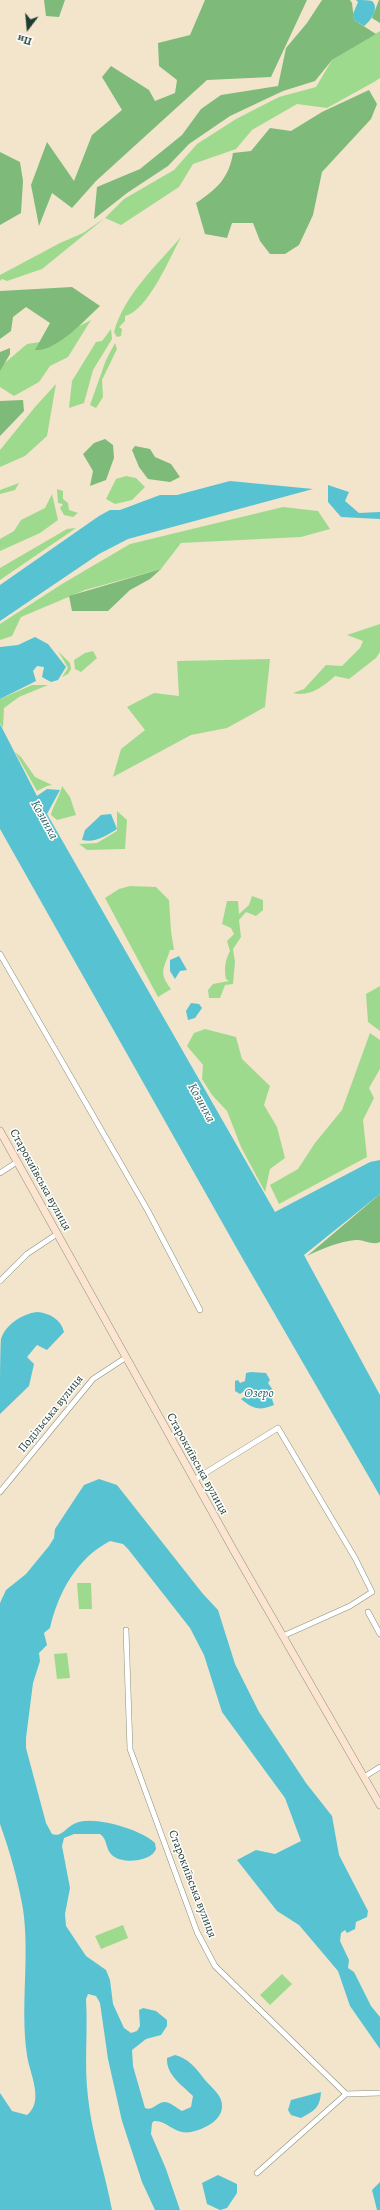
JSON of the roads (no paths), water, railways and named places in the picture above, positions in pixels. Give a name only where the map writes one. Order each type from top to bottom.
[{"type":"street","points":[[0,954],[148,1211],[200,1310]]},
{"type":"street","name":"Старокиївська вулиця","points":[[0,1131],[125,1358],[380,1805]]},
{"type":"street","points":[[0,1172],[18,1162]]},
{"type":"street","points":[[0,1281],[27,1254],[57,1234]]},
{"type":"street","name":"Подільська вулиця","points":[[0,1492],[93,1379],[125,1358]]},
{"type":"street","points":[[194,1480],[278,1428],[355,1558],[372,1592],[350,1606],[283,1636]]},
{"type":"street","points":[[368,1612],[380,1634]]},
{"type":"street","name":"Старокиївська вулиця","points":[[126,1630],[130,1749],[196,1932],[215,1966],[346,2094]]},
{"type":"street","points":[[364,1777],[380,1767]]},
{"type":"street","points":[[257,2173],[346,2094],[380,2093]]},
{"type":"water","points":[[356,0],[372,1],[375,7],[373,15],[364,26],[354,20],[353,14],[358,2]]},
{"type":"water","points":[[230,481],[313,489],[128,539],[99,554],[0,621],[0,585],[99,516],[110,510],[120,510],[160,495],[177,495]]},
{"type":"water","points":[[328,485],[349,492],[345,501],[359,513],[380,512],[380,519],[341,517],[328,502]]},
{"type":"water","points":[[35,637],[48,644],[66,667],[58,680],[51,682],[42,677],[44,667],[37,666],[33,671],[36,681],[0,699],[0,647],[18,645]]},
{"type":"water","name":"Козинка","points":[[0,724],[37,796],[47,789],[60,790],[47,814],[275,1212],[370,1162],[380,1160],[380,1194],[304,1255],[380,1395],[380,1496],[240,1254],[0,829]]},
{"type":"water","points":[[111,814],[117,829],[96,840],[82,840],[85,830],[101,815]]},
{"type":"water","points":[[179,956],[187,970],[180,971],[175,979],[170,971],[170,960]]},
{"type":"water","points":[[191,1003],[199,1004],[202,1008],[195,1018],[188,1020],[186,1011]]},
{"type":"water","points":[[37,1312],[50,1315],[57,1320],[64,1332],[47,1350],[37,1345],[27,1357],[34,1364],[29,1386],[0,1414],[1,1339],[11,1324],[20,1317]]},
{"type":"water","name":"Озеро","points":[[246,1373],[266,1373],[270,1380],[268,1383],[275,1393],[272,1399],[274,1405],[264,1408],[253,1407],[241,1399],[246,1396],[243,1392],[240,1394],[235,1391],[235,1381],[238,1380],[240,1383],[245,1381]]},
{"type":"water","points":[[99,1479],[117,1485],[203,1594],[218,1610],[235,1664],[259,1712],[306,1783],[332,1816],[339,1855],[368,1911],[367,1917],[356,1922],[355,1929],[347,1933],[345,1930],[341,1933],[340,1941],[349,1960],[348,1968],[354,1972],[371,2006],[380,2017],[380,2049],[350,2006],[338,1971],[299,1925],[277,1911],[237,1860],[256,1850],[275,1854],[301,1841],[285,1798],[222,1712],[204,1655],[190,1628],[128,1549],[123,1544],[110,1541],[98,1548],[88,1557],[71,1578],[58,1602],[50,1628],[44,1633],[47,1645],[39,1653],[40,1661],[33,1683],[26,1748],[46,1823],[52,1834],[56,1835],[62,1833],[76,1823],[94,1821],[105,1822],[129,1829],[140,1833],[155,1843],[156,1849],[149,1857],[130,1861],[118,1859],[110,1854],[103,1836],[100,1834],[74,1834],[64,1838],[62,1846],[70,1888],[65,1914],[66,1926],[86,1956],[106,1970],[110,1980],[113,2004],[124,2028],[131,2033],[137,2031],[140,2026],[139,2010],[143,2008],[156,2011],[167,2020],[167,2026],[161,2035],[146,2039],[132,2050],[133,2066],[145,2108],[152,2108],[164,2102],[171,2104],[182,2111],[191,2107],[193,2096],[172,2075],[167,2064],[167,2058],[175,2055],[188,2061],[195,2068],[218,2094],[222,2106],[221,2112],[214,2122],[197,2131],[185,2132],[175,2130],[159,2121],[154,2121],[152,2123],[151,2134],[166,2169],[180,2210],[155,2210],[142,2182],[122,2121],[108,2059],[100,2003],[96,1996],[88,1994],[86,1999],[86,2073],[88,2097],[92,2126],[112,2210],[0,2210],[0,2093],[12,2111],[27,2115],[35,2102],[35,2094],[28,2062],[25,2037],[24,2018],[26,1945],[23,1909],[19,1887],[0,1824],[0,1603],[6,1590],[26,1574],[49,1546],[54,1538],[55,1529],[84,1485]]},
{"type":"water","points":[[321,2092],[318,2105],[313,2111],[301,2118],[291,2115],[288,2110],[291,2100]]},
{"type":"water","points":[[218,2175],[237,2184],[237,2193],[227,2208],[220,2210],[207,2204],[202,2183]]},
{"type":"water","points":[[380,2182],[380,2210],[377,2210],[372,2190]]}]
